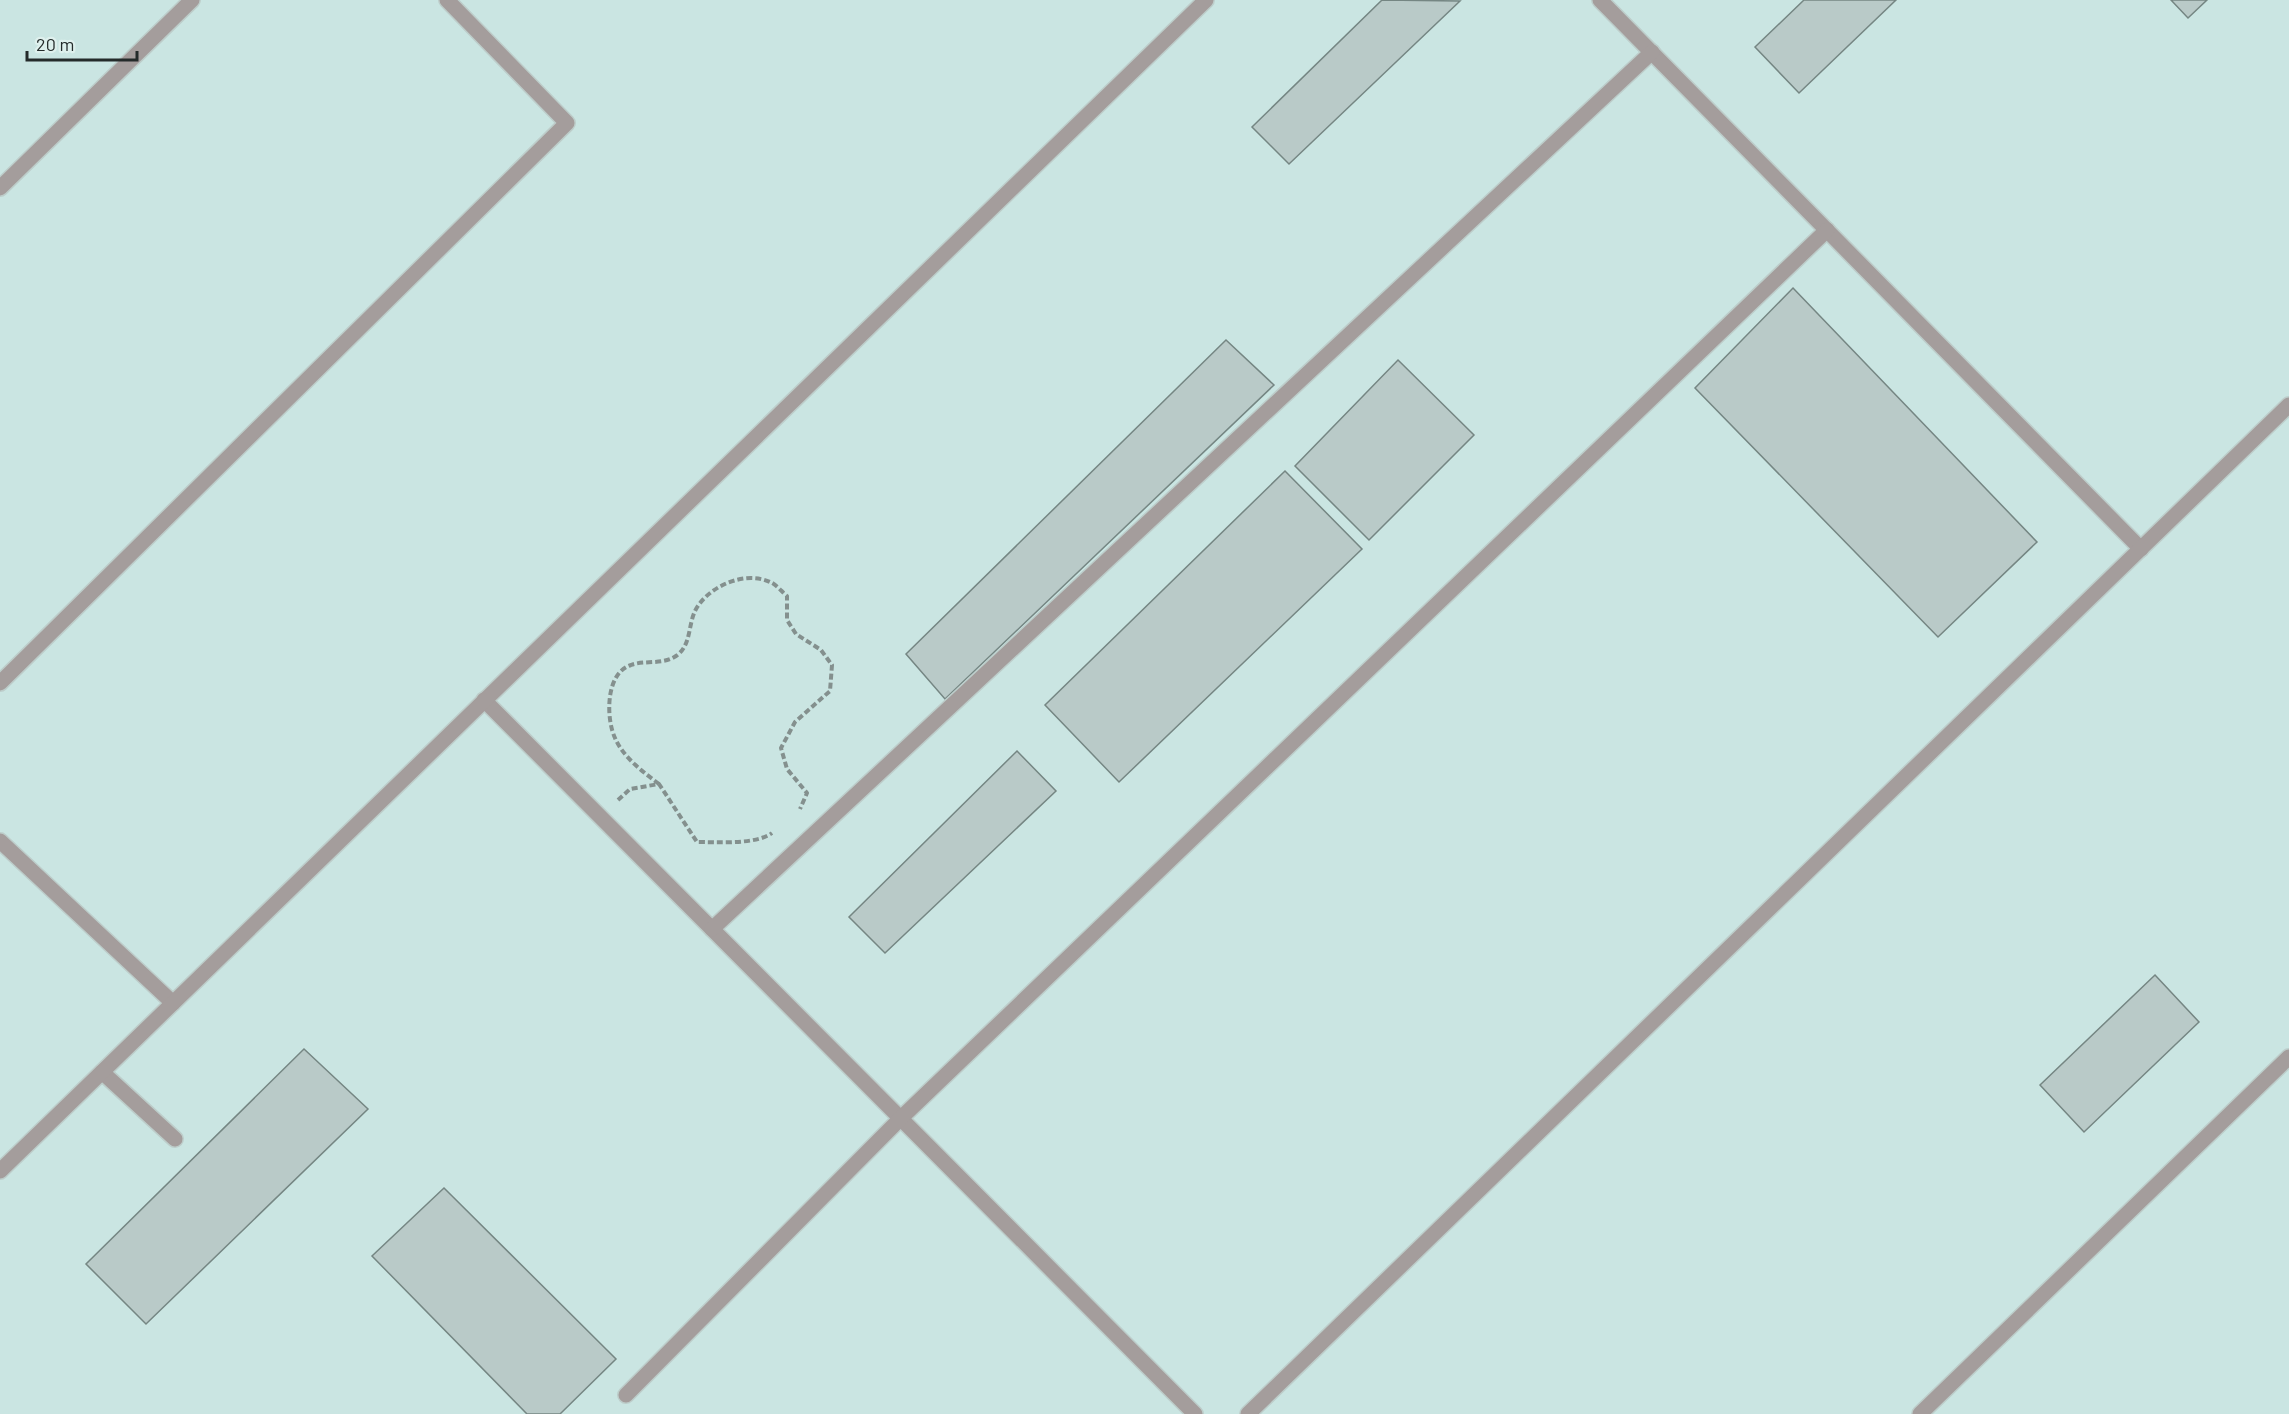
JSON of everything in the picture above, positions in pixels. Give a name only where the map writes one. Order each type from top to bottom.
[{"type":"lane","points":[[0,188],[192,0]]},
{"type":"lane","points":[[0,683],[567,123],[447,0]]},
{"type":"lane","points":[[0,1171],[1206,0]]},
{"type":"lane","points":[[1600,0],[2141,549]]},
{"type":"lane","points":[[711,929],[1652,52]]},
{"type":"lane","points":[[626,1395],[901,1118],[1827,230]]},
{"type":"lane","points":[[1248,1414],[2289,405]]},
{"type":"lane","points":[[484,700],[1196,1414]]},
{"type":"lane","points":[[0,840],[173,1003]]},
{"type":"lane","points":[[1920,1414],[2289,1056]]},
{"type":"lane","points":[[102,1072],[175,1139]]},
{"type":"path","points":[[774,832],[766,837],[738,841],[697,842],[659,784],[624,753],[614,738],[610,715],[610,692],[617,675],[630,665],[650,663],[676,656],[690,638],[694,613],[705,596],[723,584],[747,579],[770,582],[787,596],[787,620],[796,634],[821,650],[832,664],[830,691],[795,722],[781,748],[787,769],[807,793],[797,815]]},
{"type":"path","points":[[600,816],[630,789],[659,784]]},
{"type":"shaded area","points":[[0,0],[2289,0],[2289,1414],[0,1414]]},
{"type":"building","points":[[1382,0],[1460,1],[1289,164],[1252,127]]},
{"type":"building","points":[[1804,0],[1896,0],[1799,93],[1755,47]]},
{"type":"building","points":[[2171,0],[2207,0],[2188,18]]},
{"type":"building","points":[[1793,288],[2037,542],[1938,637],[1695,388]]},
{"type":"building","points":[[1226,340],[1274,385],[945,699],[906,654]]},
{"type":"building","points":[[1398,360],[1474,435],[1369,540],[1295,466]]},
{"type":"building","points":[[1285,471],[1362,549],[1119,782],[1045,705]]},
{"type":"building","points":[[1017,751],[1056,791],[885,953],[849,917]]},
{"type":"building","points":[[2155,975],[2199,1022],[2084,1132],[2040,1085]]},
{"type":"building","points":[[304,1049],[368,1109],[146,1324],[86,1264]]},
{"type":"building","points":[[444,1188],[616,1359],[560,1414],[527,1414],[372,1256]]}]
